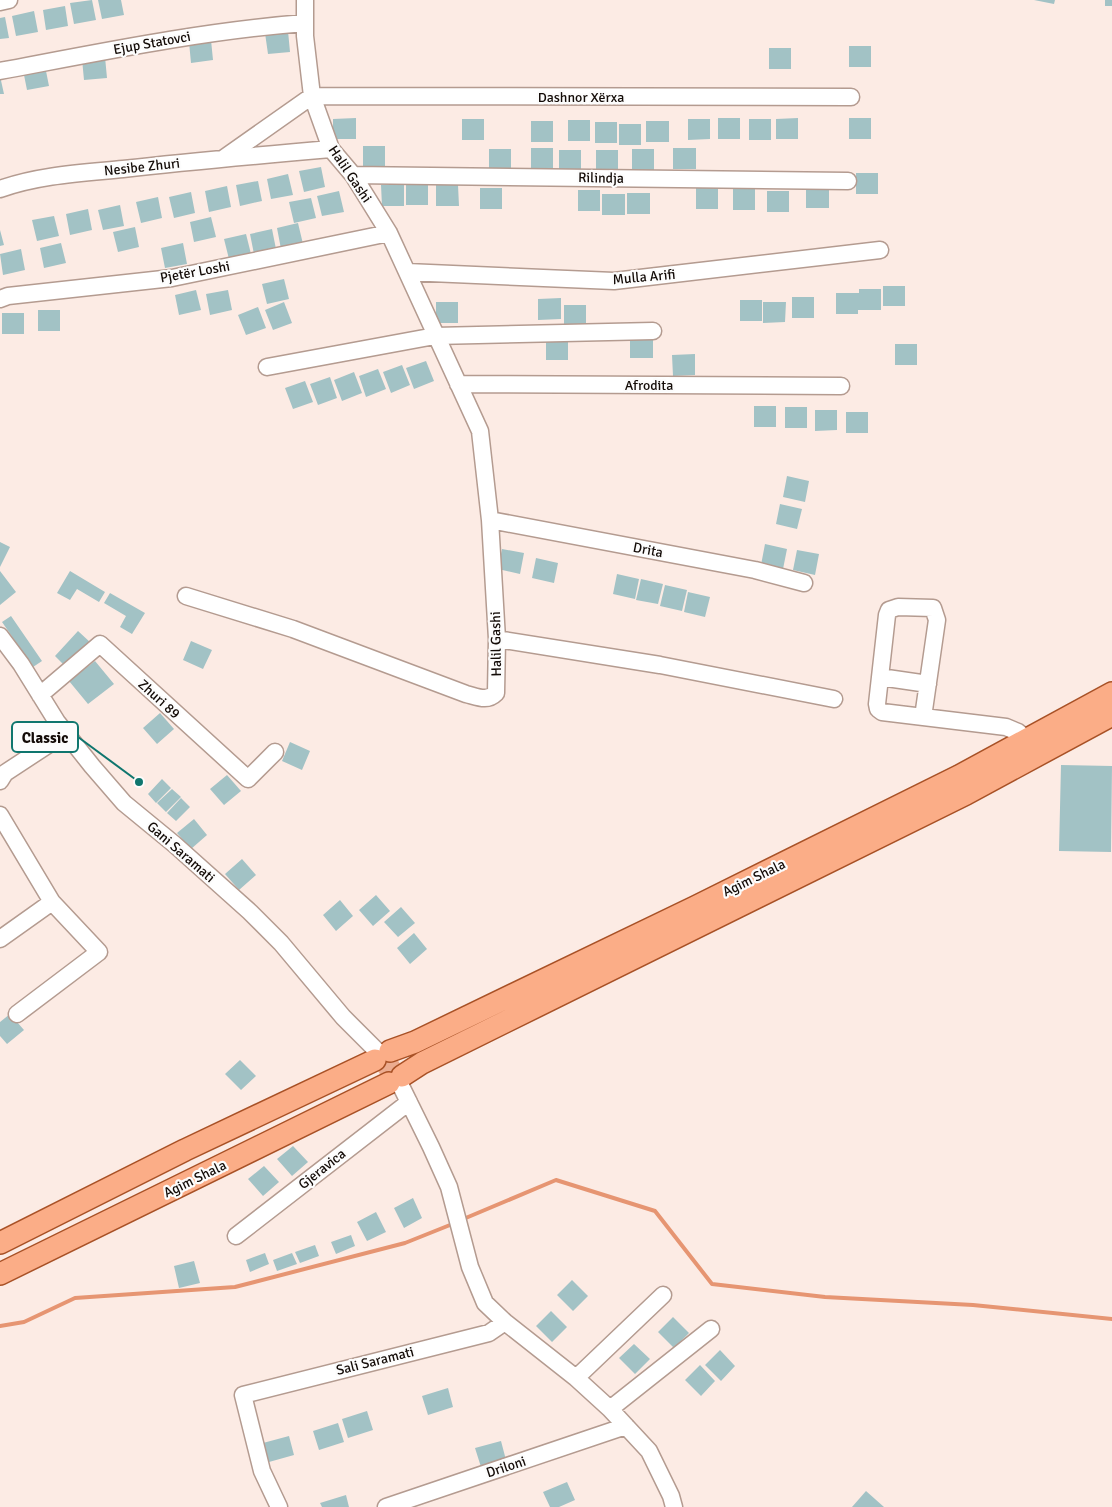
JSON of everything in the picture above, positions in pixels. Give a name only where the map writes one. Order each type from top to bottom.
[{"type":"main road","name":"Agim Shala","points":[[0,1243],[185,1150],[381,1055],[415,1042],[695,907],[958,776],[1112,693]]},
{"type":"main road","name":"Agim Shala","points":[[0,1274],[396,1080],[422,1063],[966,794],[1112,715]]},
{"type":"main road","points":[[381,1055],[397,1053],[404,1061],[405,1066],[396,1080]]},
{"type":"street","points":[[0,2],[9,0]]},
{"type":"street","name":"Halil Gashi","points":[[186,596],[293,628],[466,694],[485,699],[491,698],[496,693],[498,639],[490,520],[480,431],[389,234],[353,176],[331,149],[312,96],[306,57],[305,0]]},
{"type":"street","name":"Ejup Statovci","points":[[0,71],[127,47],[250,27],[305,22]]},
{"type":"street","name":"Dashnor Xërxa","points":[[312,96],[851,97]]},
{"type":"street","name":"Nesibe Zhuri","points":[[224,158],[312,96]]},
{"type":"street","name":"Nesibe Zhuri","points":[[0,189],[15,184],[60,176],[224,158],[331,149]]},
{"type":"street","name":"Rilindja","points":[[353,176],[848,181]]},
{"type":"street","name":"Pjetër Loshi","points":[[0,299],[8,296],[172,278],[389,234]]},
{"type":"street","name":"Mulla Arifi","points":[[407,272],[614,281],[880,250]]},
{"type":"street","points":[[267,367],[435,336],[653,332]]},
{"type":"street","name":"Afrodita","points":[[458,384],[841,386]]},
{"type":"street","name":"Drita","points":[[490,520],[755,570],[804,583]]},
{"type":"street","points":[[923,717],[937,620],[936,612],[933,608],[898,607],[890,610],[887,614],[878,709],[882,712],[923,717],[1006,726],[1027,739]]},
{"type":"street","name":"Gani Saramati","points":[[0,636],[21,664],[66,733],[124,803],[174,844],[250,912],[281,943],[343,1017],[381,1055]]},
{"type":"street","points":[[498,639],[660,665],[834,698]]},
{"type":"street","name":"Zhuri 89","points":[[40,695],[100,644],[248,779],[275,752]]},
{"type":"street","points":[[880,677],[928,684]]},
{"type":"street","points":[[0,781],[5,773],[66,733]]},
{"type":"street","points":[[0,815],[52,902],[100,952],[17,1014]]},
{"type":"street","points":[[0,939],[52,902]]},
{"type":"street","points":[[396,1080],[409,1102],[449,1187],[470,1268],[485,1303],[505,1322],[576,1378],[626,1426],[649,1451],[671,1496],[674,1507]]},
{"type":"street","name":"Gjeravica","points":[[236,1236],[409,1102]]},
{"type":"street","points":[[576,1378],[663,1295]]},
{"type":"street","name":"Sali Saramati","points":[[279,1507],[262,1471],[243,1395],[488,1333],[505,1322]]},
{"type":"street","points":[[610,1409],[711,1329]]},
{"type":"street","name":"Driloni","points":[[386,1507],[626,1426]]},
{"type":"shaded area","points":[[396,1057],[400,1064],[398,1075],[381,1076],[377,1069],[378,1061]]},
{"type":"building","points":[[92,0],[96,20],[74,24],[70,3]]},
{"type":"building","points":[[98,0],[121,0],[124,15],[102,19]]},
{"type":"building","points":[[1034,0],[1055,0],[1054,4]]},
{"type":"building","points":[[1105,0],[1112,0],[1112,6],[1105,6]]},
{"type":"building","points":[[65,6],[68,26],[46,30],[43,10]]},
{"type":"building","points":[[34,11],[38,32],[16,36],[12,16]]},
{"type":"building","points":[[5,17],[9,38],[0,39],[0,18]]},
{"type":"building","points":[[288,31],[290,52],[268,54],[265,33]]},
{"type":"building","points":[[211,40],[213,60],[191,63],[189,42]]},
{"type":"building","points":[[849,46],[871,46],[871,67],[849,67]]},
{"type":"building","points":[[769,48],[791,48],[791,69],[769,69]]},
{"type":"building","points":[[105,57],[107,78],[84,80],[82,59]]},
{"type":"building","points":[[45,66],[49,86],[27,90],[23,70]]},
{"type":"building","points":[[0,76],[4,94],[0,94]]},
{"type":"building","points":[[356,118],[356,139],[333,139],[333,119]]},
{"type":"building","points":[[718,118],[740,118],[740,139],[718,139]]},
{"type":"building","points":[[798,118],[798,139],[776,139],[776,119]]},
{"type":"building","points":[[849,118],[871,118],[871,139],[849,139]]},
{"type":"building","points":[[462,119],[484,119],[484,140],[462,140]]},
{"type":"building","points":[[688,119],[710,119],[710,139],[688,140]]},
{"type":"building","points":[[749,119],[771,119],[771,140],[749,140]]},
{"type":"building","points":[[568,120],[590,120],[590,141],[568,141]]},
{"type":"building","points":[[531,121],[553,121],[553,142],[531,142]]},
{"type":"building","points":[[646,121],[669,121],[669,142],[646,142]]},
{"type":"building","points":[[595,122],[617,122],[617,143],[595,143]]},
{"type":"building","points":[[619,124],[641,124],[641,145],[619,145]]},
{"type":"building","points":[[363,146],[385,146],[385,167],[363,167]]},
{"type":"building","points":[[531,148],[553,148],[553,169],[531,169]]},
{"type":"building","points":[[673,148],[696,148],[696,169],[673,169]]},
{"type":"building","points":[[489,149],[511,149],[511,170],[489,170]]},
{"type":"building","points":[[632,149],[654,149],[654,170],[632,170]]},
{"type":"building","points":[[559,150],[581,150],[581,171],[559,171]]},
{"type":"building","points":[[596,150],[618,150],[618,171],[596,171]]},
{"type":"building","points":[[321,167],[325,187],[304,192],[299,171]]},
{"type":"building","points":[[856,173],[878,173],[878,194],[856,194]]},
{"type":"building","points":[[288,174],[293,195],[271,199],[267,179]]},
{"type":"building","points":[[258,181],[262,201],[240,206],[236,185]]},
{"type":"building","points":[[406,184],[428,184],[428,205],[406,205]]},
{"type":"building","points":[[381,185],[404,185],[404,206],[382,206]]},
{"type":"building","points":[[436,185],[458,185],[459,206],[436,206]]},
{"type":"building","points":[[227,186],[231,207],[209,212],[205,191]]},
{"type":"building","points":[[829,187],[829,208],[806,208],[806,188]]},
{"type":"building","points":[[480,188],[502,188],[502,209],[480,209]]},
{"type":"building","points":[[696,188],[718,188],[718,209],[696,209]]},
{"type":"building","points":[[733,189],[755,189],[755,210],[733,210]]},
{"type":"building","points":[[578,190],[600,190],[600,211],[578,211]]},
{"type":"building","points":[[339,191],[344,212],[322,216],[317,196]]},
{"type":"building","points":[[767,191],[789,191],[789,212],[767,212]]},
{"type":"building","points":[[191,192],[195,213],[174,218],[169,197]]},
{"type":"building","points":[[627,193],[650,193],[650,214],[627,214]]},
{"type":"building","points":[[602,194],[625,194],[625,215],[602,215]]},
{"type":"building","points":[[158,197],[162,218],[141,223],[136,202]]},
{"type":"building","points":[[311,198],[316,218],[294,223],[289,202]]},
{"type":"building","points":[[120,205],[124,226],[103,230],[98,210]]},
{"type":"building","points":[[88,209],[92,230],[70,235],[66,214]]},
{"type":"building","points":[[54,216],[59,236],[37,241],[32,220]]},
{"type":"building","points":[[211,217],[216,237],[194,242],[190,222]]},
{"type":"building","points":[[298,223],[303,244],[281,249],[277,228]]},
{"type":"building","points":[[135,227],[139,247],[118,252],[113,232]]},
{"type":"building","points":[[272,229],[276,249],[254,254],[250,234]]},
{"type":"building","points":[[0,230],[4,245],[0,246]]},
{"type":"building","points":[[246,234],[251,254],[229,259],[224,239]]},
{"type":"building","points":[[61,243],[66,263],[44,268],[40,248]]},
{"type":"building","points":[[183,243],[187,264],[165,268],[161,248]]},
{"type":"building","points":[[21,249],[25,270],[3,275],[0,254]]},
{"type":"building","points":[[284,279],[289,299],[267,304],[262,284]]},
{"type":"building","points":[[883,286],[905,286],[905,306],[883,306]]},
{"type":"building","points":[[859,289],[881,289],[881,310],[858,310],[858,314],[836,314],[836,293],[859,293]]},
{"type":"building","points":[[196,290],[201,310],[179,315],[175,295]]},
{"type":"building","points":[[228,290],[232,310],[210,315],[206,294]]},
{"type":"building","points":[[792,297],[814,297],[814,318],[792,318]]},
{"type":"building","points":[[561,298],[561,319],[538,320],[538,299]]},
{"type":"building","points":[[740,300],[762,300],[762,321],[740,321]]},
{"type":"building","points":[[284,302],[292,323],[273,330],[265,310]]},
{"type":"building","points":[[436,302],[458,302],[458,323],[436,323]]},
{"type":"building","points":[[763,302],[786,302],[785,322],[763,323]]},
{"type":"building","points":[[564,305],[586,305],[586,326],[564,326]]},
{"type":"building","points":[[258,307],[266,328],[246,335],[238,315]]},
{"type":"building","points":[[38,310],[60,310],[60,331],[38,331]]},
{"type":"building","points":[[2,313],[24,313],[24,334],[2,334]]},
{"type":"building","points":[[630,337],[653,337],[653,358],[630,358]]},
{"type":"building","points":[[546,339],[568,339],[568,360],[546,360]]},
{"type":"building","points":[[895,344],[917,344],[917,365],[895,365]]},
{"type":"building","points":[[695,354],[695,375],[673,376],[672,355]]},
{"type":"building","points":[[426,361],[434,381],[414,389],[406,368]]},
{"type":"building","points":[[402,365],[410,385],[391,393],[383,372]]},
{"type":"building","points":[[378,369],[386,389],[366,397],[359,376]]},
{"type":"building","points":[[354,372],[362,393],[342,401],[334,380]]},
{"type":"building","points":[[330,377],[337,398],[318,405],[310,384]]},
{"type":"building","points":[[305,381],[313,402],[293,409],[285,388]]},
{"type":"building","points":[[754,406],[776,406],[776,427],[754,427]]},
{"type":"building","points":[[785,407],[807,407],[807,428],[785,428]]},
{"type":"building","points":[[815,410],[837,410],[837,430],[815,431]]},
{"type":"building","points":[[846,412],[868,412],[868,433],[846,433]]},
{"type":"building","points":[[787,476],[809,481],[805,502],[783,497]]},
{"type":"building","points":[[780,504],[802,509],[797,529],[776,524]]},
{"type":"building","points":[[0,542],[10,547],[0,567]]},
{"type":"building","points":[[765,544],[787,549],[783,569],[761,565]]},
{"type":"building","points":[[502,549],[524,553],[520,574],[498,569]]},
{"type":"building","points":[[797,550],[819,554],[815,575],[793,570]]},
{"type":"building","points":[[536,558],[558,563],[554,583],[532,578]]},
{"type":"building","points":[[0,571],[16,592],[0,605]]},
{"type":"building","points":[[70,571],[105,592],[99,602],[77,589],[70,600],[57,593]]},
{"type":"building","points":[[617,574],[639,579],[635,599],[613,594]]},
{"type":"building","points":[[641,579],[663,584],[658,604],[636,600]]},
{"type":"building","points":[[665,585],[687,590],[682,611],[660,606]]},
{"type":"building","points":[[688,592],[710,597],[705,617],[684,612]]},
{"type":"building","points":[[110,593],[145,613],[132,634],[120,627],[126,616],[104,603]]},
{"type":"building","points":[[11,616],[42,661],[33,667],[2,622]]},
{"type":"building","points":[[78,631],[91,643],[67,668],[55,656]]},
{"type":"building","points":[[191,641],[212,650],[203,669],[183,660]]},
{"type":"building","points":[[95,661],[114,684],[88,704],[69,681]]},
{"type":"building","points":[[160,713],[174,729],[157,744],[143,728]]},
{"type":"building","points":[[290,742],[310,751],[302,770],[282,761]]},
{"type":"building","points":[[1061,765],[1112,766],[1111,852],[1059,851]]},
{"type":"building","points":[[227,775],[241,791],[224,805],[210,789]]},
{"type":"building","points":[[162,779],[171,788],[156,803],[148,794]]},
{"type":"building","points":[[172,789],[181,797],[166,812],[157,803]]},
{"type":"building","points":[[181,798],[190,807],[176,821],[167,813]]},
{"type":"building","points":[[194,819],[207,835],[191,849],[177,833]]},
{"type":"building","points":[[242,859],[256,875],[239,890],[225,874]]},
{"type":"building","points":[[376,895],[390,911],[373,926],[359,910]]},
{"type":"building","points":[[340,900],[353,916],[336,931],[323,915]]},
{"type":"building","points":[[401,907],[415,923],[398,937],[384,922]]},
{"type":"building","points":[[414,933],[427,949],[410,964],[397,948]]},
{"type":"building","points":[[10,1014],[24,1030],[7,1044],[0,1036],[0,1022]]},
{"type":"building","points":[[240,1060],[256,1076],[241,1090],[225,1074]]},
{"type":"building","points":[[293,1146],[308,1162],[292,1176],[277,1159]]},
{"type":"building","points":[[264,1166],[279,1182],[263,1196],[248,1179]]},
{"type":"building","points":[[413,1198],[422,1218],[404,1228],[394,1208]]},
{"type":"building","points":[[376,1212],[386,1232],[367,1241],[357,1222]]},
{"type":"building","points":[[351,1235],[355,1246],[336,1254],[331,1242]]},
{"type":"building","points":[[315,1245],[319,1256],[300,1263],[295,1252]]},
{"type":"building","points":[[265,1253],[269,1264],[250,1272],[246,1260]]},
{"type":"building","points":[[292,1253],[297,1264],[277,1271],[273,1260]]},
{"type":"building","points":[[194,1261],[200,1283],[179,1288],[174,1266]]},
{"type":"building","points":[[572,1280],[588,1296],[573,1311],[557,1295]]},
{"type":"building","points":[[551,1311],[567,1327],[552,1342],[536,1326]]},
{"type":"building","points":[[673,1317],[689,1333],[674,1348],[658,1332]]},
{"type":"building","points":[[634,1344],[650,1359],[635,1374],[619,1358]]},
{"type":"building","points":[[720,1350],[735,1366],[721,1381],[705,1365]]},
{"type":"building","points":[[700,1365],[715,1381],[701,1396],[685,1380]]},
{"type":"building","points":[[448,1388],[453,1407],[428,1415],[422,1396]]},
{"type":"building","points":[[367,1411],[373,1430],[348,1438],[342,1419]]},
{"type":"building","points":[[338,1423],[344,1442],[319,1450],[313,1431]]},
{"type":"building","points":[[289,1436],[294,1455],[269,1462],[263,1443]]},
{"type":"building","points":[[501,1441],[506,1460],[481,1467],[475,1448]]},
{"type":"building","points":[[567,1482],[575,1500],[559,1507],[550,1507],[543,1492]]},
{"type":"building","points":[[866,1491],[884,1507],[852,1507]]},
{"type":"building","points":[[346,1495],[349,1507],[322,1507],[320,1503]]},
{"type":"waterway","points":[[461,1220],[556,1180],[655,1211],[712,1284],[825,1297],[973,1305],[1112,1319]]},
{"type":"waterway","points":[[0,1326],[24,1322],[75,1298],[235,1287],[405,1243],[455,1223]]},
{"type":"place","name":"Classic","points":[[139,782]]}]
